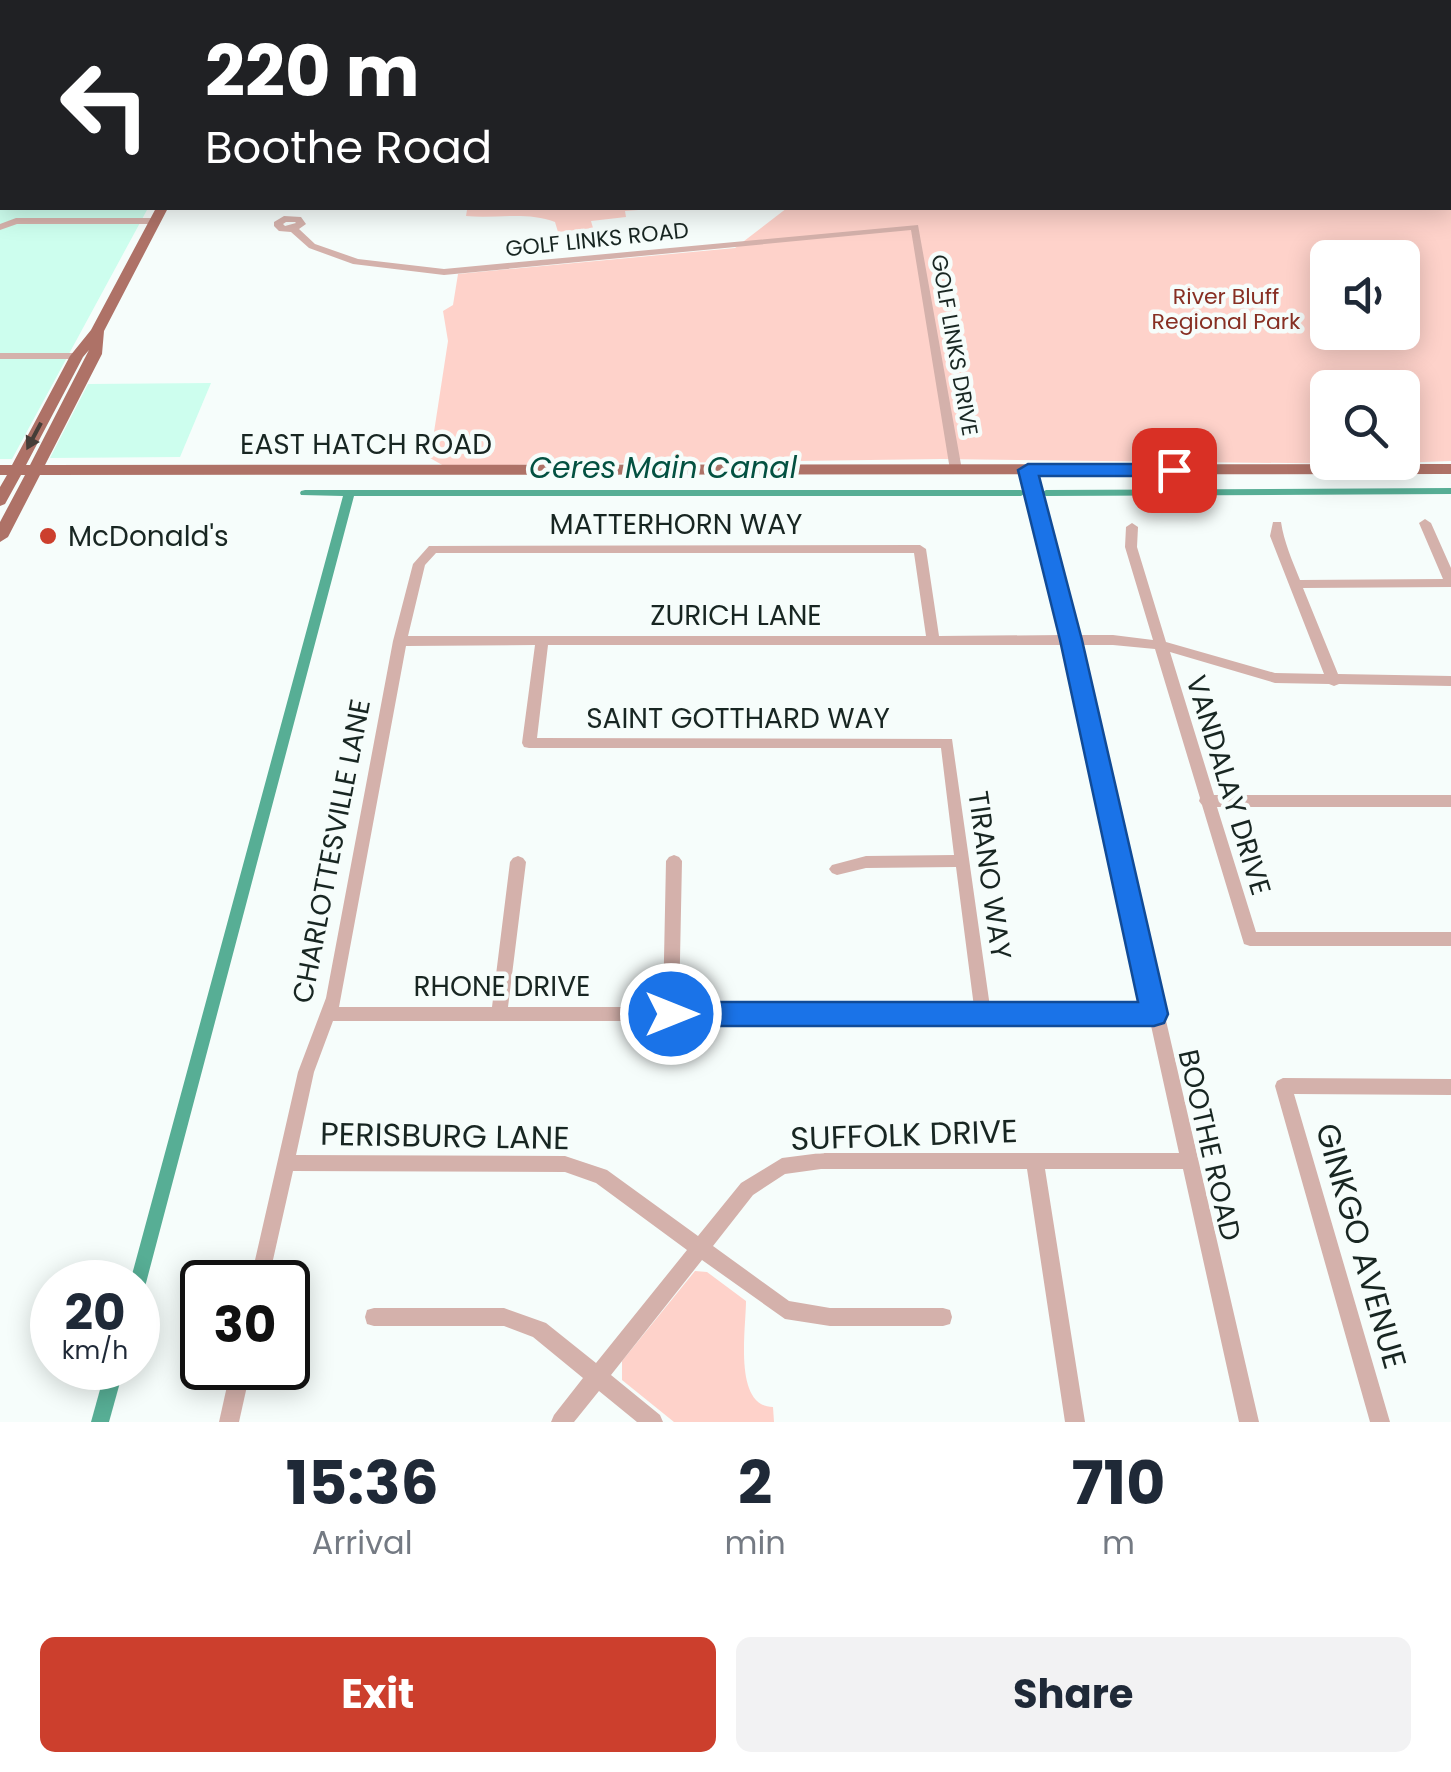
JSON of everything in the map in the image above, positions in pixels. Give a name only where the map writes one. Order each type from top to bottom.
[{"type":"main road","points":[[0,501],[8,470],[77,356],[98,330],[158,214]]},
{"type":"main road","points":[[0,538],[94,354],[98,330]]},
{"type":"main road","name":"EAST HATCH ROAD","points":[[8,470],[1451,470]]},
{"type":"street","points":[[3,225],[158,214]]},
{"type":"street","name":"GOLF LINKS ROAD","points":[[293,228],[317,248],[356,262],[408,271],[451,272],[915,228]]},
{"type":"street","name":"GOLF LINKS DRIVE","points":[[915,228],[956,470]]},
{"type":"street","points":[[0,356],[77,356]]},
{"type":"street","name":"BOOTHE ROAD","points":[[1028,470],[1071,640],[1249,1422]]},
{"type":"street","points":[[1296,584],[1451,583],[1425,523]]},
{"type":"street","points":[[1277,525],[1276,536],[1334,682]]},
{"type":"street","name":"VANDALAY DRIVE","points":[[1132,527],[1131,547],[1250,940],[1451,939]]},
{"type":"street","name":"MATTERHORN WAY","points":[[432,550],[920,549],[933,640]]},
{"type":"street","name":"CHARLOTTESVILLE LANE","points":[[264,1260],[306,1072],[330,1014],[400,641],[419,564],[432,550]]},
{"type":"street","name":"SAINT GOTTHARD WAY","points":[[542,640],[530,744],[947,743]]},
{"type":"street","name":"ZURICH LANE","points":[[400,641],[1071,640],[1160,645],[1276,678],[1334,682],[1451,681]]},
{"type":"street","name":"TIRANO WAY","points":[[947,743],[983,1014]]},
{"type":"street","points":[[1206,801],[1451,801]]},
{"type":"street","points":[[671,1014],[674,861]]},
{"type":"street","points":[[500,1014],[518,862]]},
{"type":"street","points":[[837,869],[866,862],[963,862]]},
{"type":"street","name":"RHONE DRIVE","points":[[330,1014],[1154,1014]]},
{"type":"street","name":"GINKGO AVENUE","points":[[1380,1422],[1283,1086],[1451,1087]]},
{"type":"street","name":"SUFFOLK DRIVE","points":[[561,1422],[746,1188],[782,1166],[820,1161],[1188,1162]]},
{"type":"street","points":[[1035,1162],[1075,1422]]},
{"type":"street","name":"PERISBURG LANE","points":[[284,1163],[564,1164],[600,1176],[769,1302],[802,1315],[943,1318]]},
{"type":"street","points":[[374,1318],[504,1318],[522,1322],[539,1330],[654,1422]]},
{"type":"street","points":[[229,1422],[236,1390]]},
{"type":"shaded area","points":[[0,210],[147,210],[12,459],[0,459]]},
{"type":"shaded area","points":[[211,383],[180,457],[50,458],[88,384]]},
{"type":"green space","points":[[467,210],[639,210],[625,211],[626,217],[591,221],[593,228],[558,232],[555,222],[544,219],[466,216]]},
{"type":"green space","name":"River Bluff Regional Park","points":[[784,210],[1451,210],[1451,461],[1420,462],[1420,370],[1310,370],[1310,463],[941,459],[444,466],[430,458],[448,341],[443,311],[453,305],[458,274],[735,248]]},
{"type":"green space","points":[[695,1271],[707,1272],[746,1301],[747,1381],[760,1404],[773,1407],[774,1422],[674,1422],[622,1380],[622,1361]]},
{"type":"waterway","name":"Ceres Main Canal","points":[[1046,493],[1451,491]]},
{"type":"waterway","name":"Ceres Main Canal","points":[[305,493],[349,493]]},
{"type":"waterway","points":[[144,1260],[349,493]]},
{"type":"waterway","name":"Ceres Main Canal","points":[[349,493],[1021,493]]},
{"type":"waterway","points":[[100,1422],[109,1390]]},
{"type":"place","name":"McDonald's","points":[[48,536]]},
{"type":"route","points":[[671,1014],[1154,1014],[1071,640],[1028,470],[1174,470]]}]
